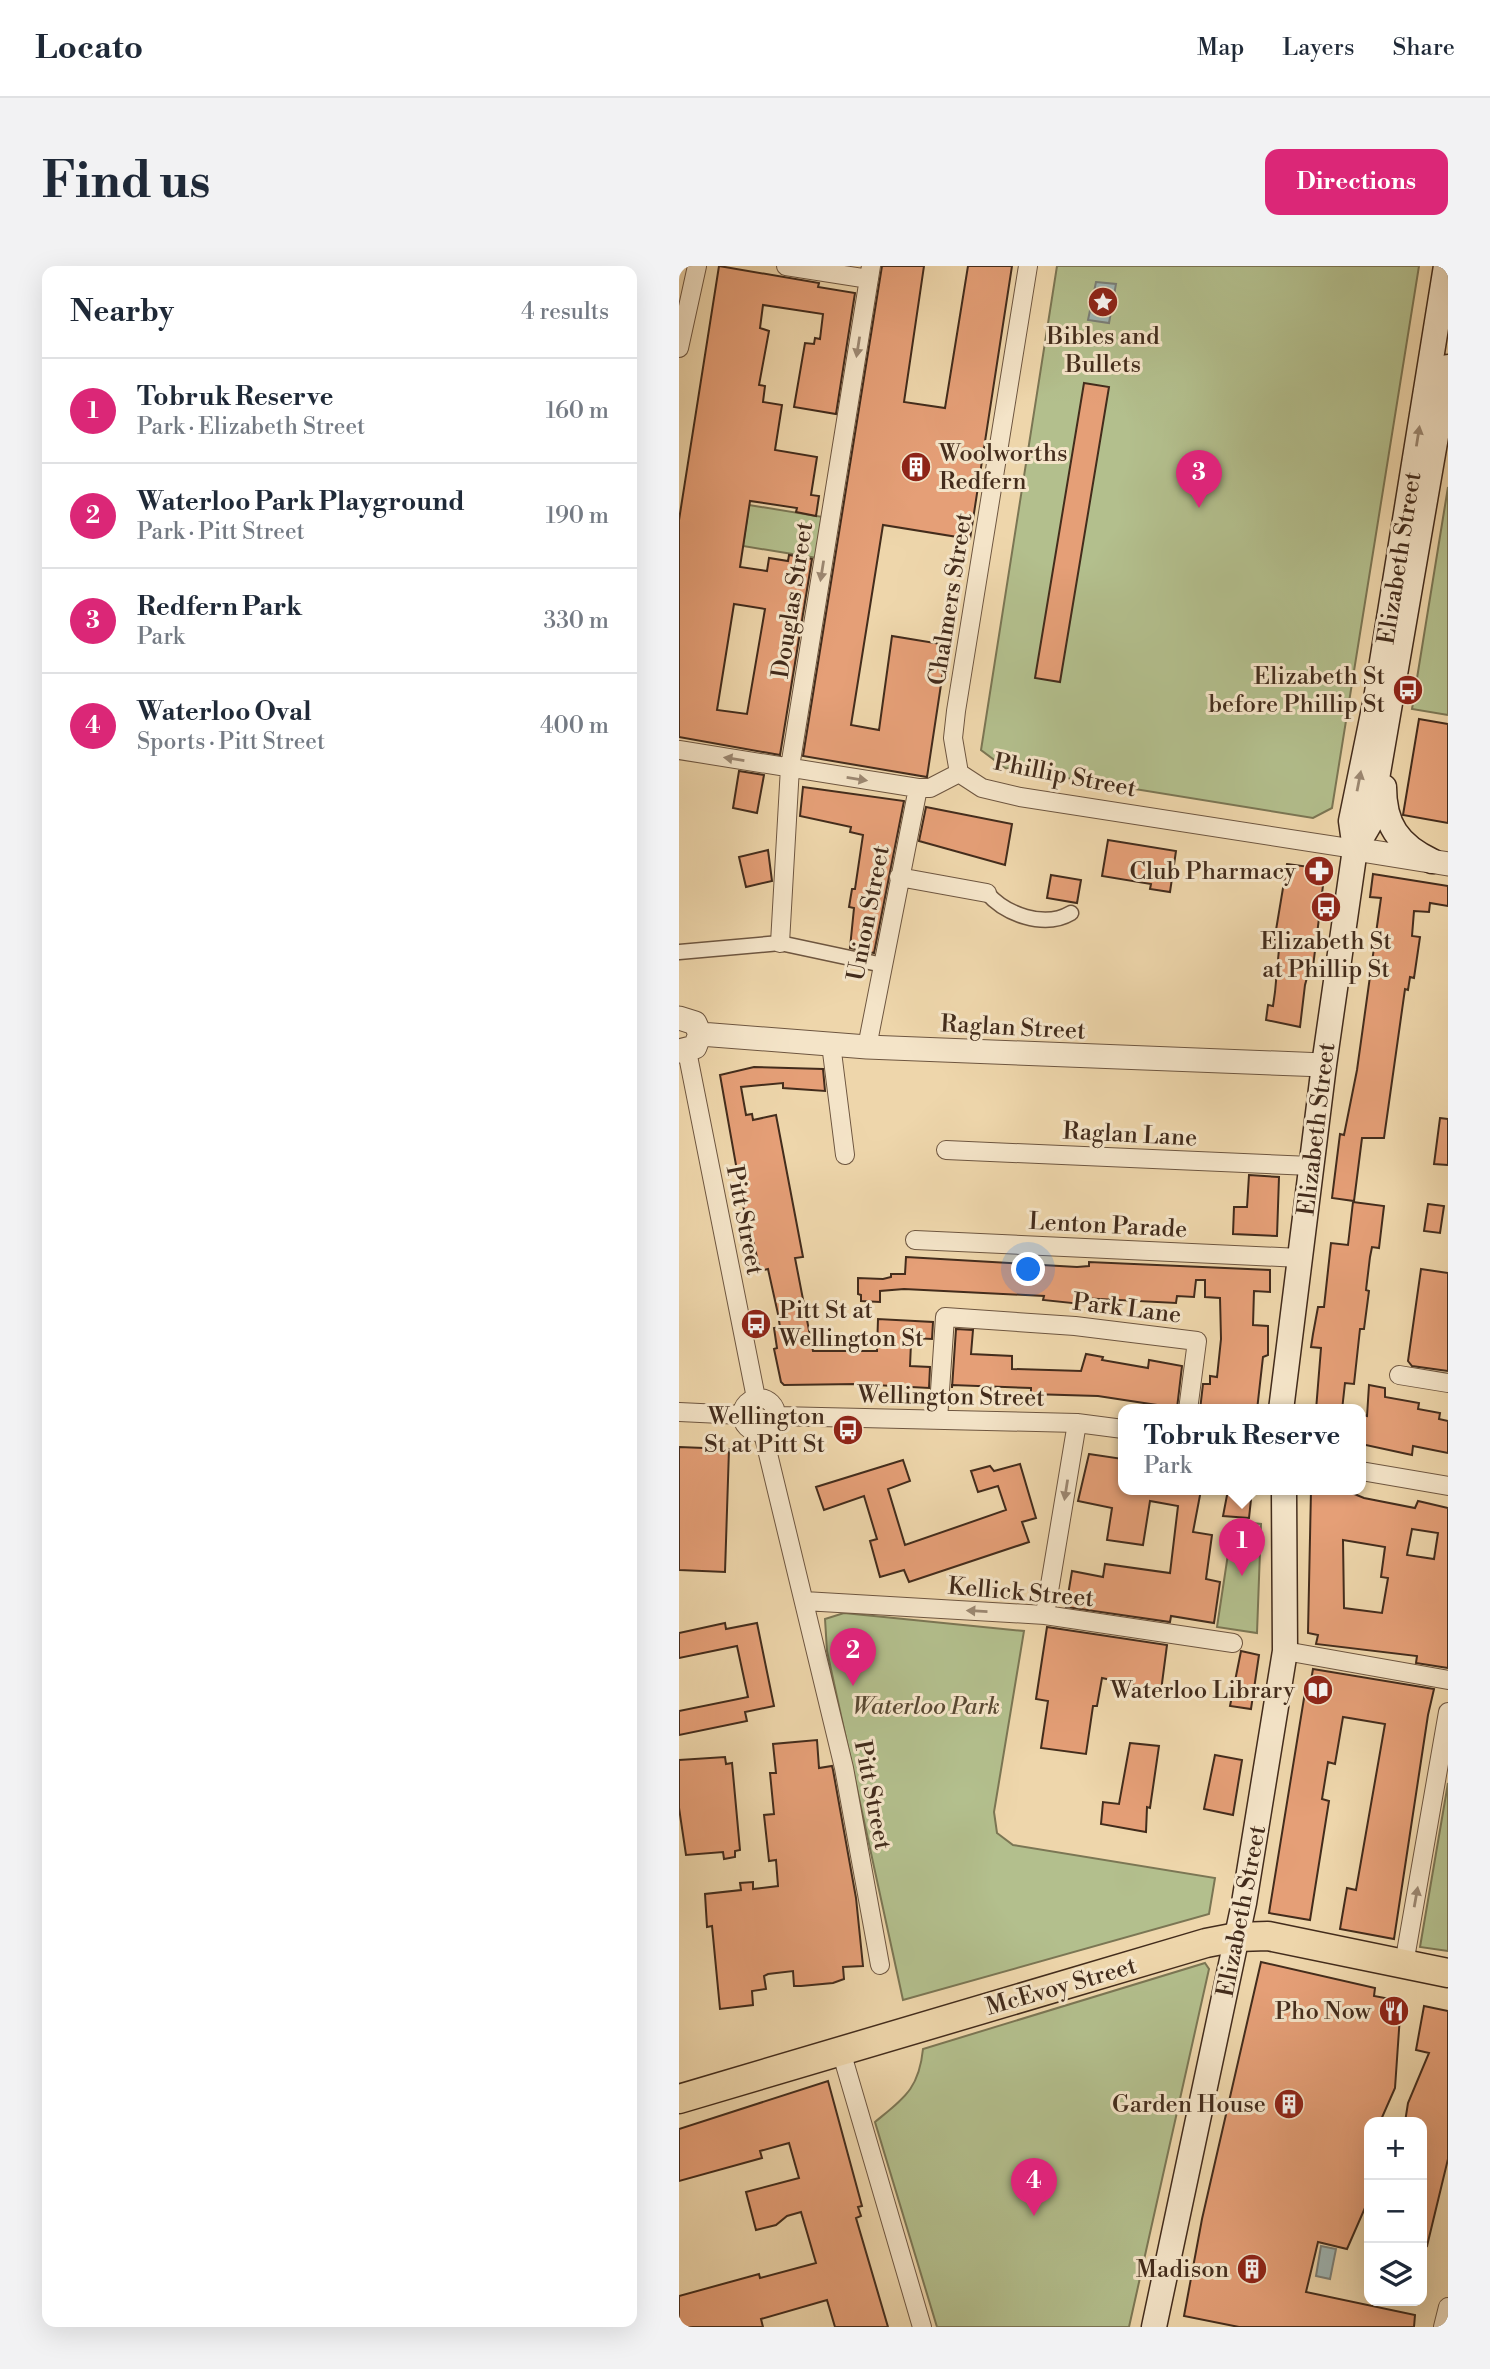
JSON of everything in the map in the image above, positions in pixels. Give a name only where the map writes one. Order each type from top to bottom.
[{"type":"main road","name":"Elizabeth Street","points":[[1283,1404],[1324,1066],[1355,849],[1351,821],[1376,699],[1447,266]]},
{"type":"main road","name":"Elizabeth Street","points":[[1355,849],[1369,825],[1448,367]]},
{"type":"main road","points":[[1381,762],[1384,811],[1389,824],[1404,845],[1440,863]]},
{"type":"main road","name":"Elizabeth Street","points":[[1154,2327],[1237,1937],[1285,1651],[1285,1495]]},
{"type":"main road","name":"McEvoy Street","points":[[679,2099],[1206,1943],[1237,1937],[1268,1936],[1448,1973]]},
{"type":"street","points":[[680,340],[697,266]]},
{"type":"street","points":[[786,266],[870,273]]},
{"type":"street","name":"Chalmers Street","points":[[959,773],[953,738],[956,711],[1028,266]]},
{"type":"street","name":"Douglas Street","points":[[779,943],[790,767],[870,273]]},
{"type":"street","name":"Phillip Street","points":[[679,750],[918,788],[930,788],[959,773],[982,788],[1003,793],[1440,863]]},
{"type":"street","name":"Union Street","points":[[867,1047],[918,788]]},
{"type":"street","points":[[899,877],[987,892],[1000,908],[1025,916],[1049,920],[1071,913]]},
{"type":"street","points":[[679,952],[779,943],[883,965]]},
{"type":"street","points":[[679,1018],[695,1023],[688,1045]]},
{"type":"street","points":[[831,1044],[845,1155]]},
{"type":"street","name":"Raglan Street","points":[[688,1045],[831,1044],[1324,1066]]},
{"type":"street","name":"Pitt Street","points":[[688,1045],[756,1398]]},
{"type":"street","name":"Raglan Lane","points":[[946,1150],[1311,1166]]},
{"type":"street","name":"Lenton Parade","points":[[915,1240],[1300,1258]]},
{"type":"street","name":"Park Lane","points":[[938,1420],[945,1317],[1075,1325],[1197,1341],[1189,1404]]},
{"type":"street","points":[[1399,1375],[1448,1383]]},
{"type":"street","points":[[756,1398],[771,1402],[777,1416],[773,1427],[763,1433],[748,1429],[742,1415],[746,1404],[756,1398]]},
{"type":"street","points":[[679,1412],[742,1415]]},
{"type":"street","name":"Wellington Street","points":[[777,1416],[1077,1423],[1118,1428]]},
{"type":"street","points":[[1045,1615],[1077,1423]]},
{"type":"street","name":"Pitt Street","points":[[763,1433],[844,1768],[880,1965]]},
{"type":"street","points":[[1366,1472],[1448,1486]]},
{"type":"street","name":"Kellick Street","points":[[804,1601],[1045,1615],[1233,1643]]},
{"type":"street","points":[[1285,1651],[1448,1680]]},
{"type":"street","points":[[1404,1964],[1448,1712]]},
{"type":"street","points":[[841,2051],[922,2327]]},
{"type":"street","points":[[1443,2327],[1448,2307]]},
{"type":"green space","points":[[1057,266],[1419,266],[1332,808],[1313,818],[1005,768],[981,750]]},
{"type":"green space","points":[[1448,487],[1448,715],[1412,709]]},
{"type":"green space","points":[[749,505],[823,517],[817,558],[743,546]]},
{"type":"green space","points":[[1233,1521],[1261,1524],[1257,1633],[1217,1627]]},
{"type":"green space","name":"Waterloo Park","points":[[844,1613],[1024,1631],[994,1812],[997,1833],[1013,1845],[1215,1878],[1209,1914],[903,2000],[827,1651],[825,1619]]},
{"type":"green space","points":[[1448,1783],[1448,1951],[1420,1947]]},
{"type":"green space","points":[[1205,1963],[1209,1969],[1129,2327],[937,2327],[875,2122],[908,2092],[914,2083],[923,2049]]},
{"type":"water","name":"Bibles and Bullets","points":[[1096,282],[1116,284],[1109,323],[1088,320]]},
{"type":"water","points":[[1321,2246],[1336,2249],[1330,2279],[1316,2276]]},
{"type":"building","points":[[719,266],[819,283],[818,287],[855,293],[836,414],[794,407],[805,343],[814,344],[815,338],[820,339],[823,314],[763,305],[760,328],[769,331],[759,385],[765,386],[763,402],[782,405],[775,450],[817,457],[811,495],[819,496],[816,516],[796,512],[797,508],[750,501],[740,567],[767,571],[769,558],[788,561],[789,555],[812,559],[780,755],[679,737],[679,520]],"holes":[[[734,604],[765,609],[747,714],[717,710]]]},
{"type":"building","points":[[882,266],[924,266],[904,402],[945,408],[968,266],[1012,266],[970,539],[883,525],[851,725],[879,730],[892,636],[947,645],[927,777],[803,756]]},
{"type":"building","points":[[1084,383],[1109,387],[1060,682],[1035,678]]},
{"type":"building","points":[[1419,719],[1448,724],[1448,823],[1403,815]]},
{"type":"building","points":[[739,771],[764,775],[757,813],[733,808]]},
{"type":"building","points":[[803,787],[904,801],[874,953],[850,948],[854,908],[849,907],[852,889],[855,889],[863,835],[850,832],[851,827],[800,816]]},
{"type":"building","points":[[926,807],[1012,824],[1005,865],[919,841]]},
{"type":"building","points":[[1108,840],[1176,851],[1170,892],[1150,889],[1151,884],[1102,876]]},
{"type":"building","points":[[768,850],[772,881],[746,887],[739,857]]},
{"type":"building","points":[[1287,864],[1325,869],[1312,975],[1308,974],[1305,985],[1300,1027],[1266,1020],[1268,1005],[1273,1006],[1275,992],[1279,949],[1273,948]]},
{"type":"building","points":[[1373,874],[1448,886],[1448,906],[1430,903],[1429,912],[1414,911],[1412,936],[1420,937],[1414,978],[1410,977],[1408,990],[1405,989],[1384,1138],[1362,1138],[1354,1201],[1332,1198],[1340,1134],[1344,1135],[1357,1070],[1381,898],[1370,897]]},
{"type":"building","points":[[1051,875],[1081,880],[1077,903],[1047,898]]},
{"type":"building","points":[[754,1067],[823,1069],[825,1091],[783,1088],[783,1083],[741,1087],[746,1115],[752,1114],[753,1120],[776,1115],[803,1257],[795,1258],[813,1351],[877,1351],[878,1319],[933,1322],[932,1339],[913,1338],[911,1343],[910,1366],[930,1367],[929,1388],[857,1384],[784,1385],[781,1382],[774,1349],[777,1348],[774,1328],[780,1327],[778,1314],[768,1269],[760,1271],[750,1226],[747,1227],[720,1075]]},
{"type":"building","points":[[1440,1118],[1448,1119],[1448,1165],[1434,1164]]},
{"type":"building","points":[[1249,1175],[1279,1177],[1277,1236],[1233,1234],[1234,1207],[1247,1207]]},
{"type":"building","points":[[1353,1202],[1384,1206],[1379,1248],[1372,1247],[1370,1257],[1366,1290],[1369,1291],[1364,1329],[1360,1329],[1354,1384],[1345,1383],[1343,1404],[1316,1404],[1321,1348],[1311,1347],[1318,1307],[1324,1307],[1331,1243],[1348,1245]]},
{"type":"building","points":[[1428,1204],[1444,1206],[1440,1233],[1424,1231]]},
{"type":"building","points":[[906,1257],[1077,1267],[1089,1266],[1089,1262],[1270,1270],[1270,1292],[1254,1291],[1253,1325],[1268,1326],[1268,1355],[1263,1357],[1258,1404],[1201,1404],[1203,1384],[1210,1384],[1210,1376],[1217,1377],[1221,1339],[1220,1298],[1205,1297],[1205,1280],[1196,1280],[1194,1297],[1177,1296],[1176,1303],[1081,1298],[1081,1304],[1043,1300],[1044,1296],[904,1289],[880,1291],[880,1302],[861,1301],[858,1278],[883,1279],[891,1277],[891,1274],[905,1274]]},
{"type":"building","points":[[1421,1269],[1448,1273],[1448,1371],[1412,1366],[1408,1361]]},
{"type":"building","points":[[956,1329],[973,1330],[971,1354],[1012,1356],[1012,1369],[1081,1371],[1086,1354],[1103,1357],[1102,1360],[1148,1368],[1149,1360],[1182,1366],[1177,1404],[1151,1404],[1098,1396],[1031,1394],[1031,1388],[952,1385]]},
{"type":"building","points":[[1369,1385],[1385,1388],[1385,1397],[1419,1403],[1418,1409],[1440,1413],[1439,1419],[1448,1421],[1448,1453],[1413,1446],[1412,1455],[1366,1445]]},
{"type":"building","points":[[679,1447],[729,1449],[725,1572],[679,1570]]},
{"type":"building","points":[[1089,1454],[1118,1458],[1118,1495],[1200,1495],[1193,1532],[1212,1535],[1206,1579],[1220,1582],[1214,1623],[1171,1616],[1170,1622],[1066,1607],[1072,1571],[1103,1577],[1105,1564],[1170,1573],[1178,1506],[1150,1501],[1143,1545],[1107,1540],[1112,1508],[1078,1501]]},
{"type":"building","points":[[903,1460],[910,1481],[888,1489],[905,1545],[1006,1510],[998,1486],[978,1492],[971,1471],[990,1466],[994,1471],[1020,1464],[1036,1518],[1022,1522],[1029,1542],[909,1582],[904,1570],[880,1577],[870,1541],[877,1539],[864,1496],[824,1510],[816,1487]]},
{"type":"building","points":[[1227,1495],[1251,1495],[1249,1518],[1223,1516]]},
{"type":"building","points":[[1311,1495],[1357,1495],[1415,1508],[1418,1501],[1448,1508],[1448,1668],[1416,1663],[1417,1656],[1316,1644],[1318,1635],[1308,1633]],"holes":[[[1412,1529],[1438,1533],[1434,1559],[1407,1555]],[[1343,1540],[1385,1547],[1381,1577],[1388,1578],[1382,1613],[1344,1608]]]},
{"type":"building","points":[[725,1623],[726,1629],[757,1623],[774,1706],[745,1712],[747,1721],[679,1735],[679,1711],[748,1697],[737,1646],[679,1658],[679,1633]]},
{"type":"building","points":[[1047,1627],[1167,1645],[1161,1691],[1102,1678],[1097,1706],[1093,1706],[1086,1754],[1041,1748],[1048,1701],[1036,1699]]},
{"type":"building","points":[[1241,1651],[1259,1655],[1251,1709],[1230,1706]]},
{"type":"building","points":[[1313,1669],[1434,1689],[1394,1939],[1340,1929],[1347,1888],[1356,1890],[1385,1724],[1343,1717],[1335,1764],[1328,1762],[1322,1799],[1329,1801],[1310,1920],[1269,1913],[1306,1686],[1310,1686]]},
{"type":"building","points":[[817,1740],[819,1768],[832,1766],[833,1770],[856,1898],[863,1966],[843,1967],[844,1979],[833,1983],[801,1986],[794,1986],[793,1971],[768,1974],[764,1976],[766,1989],[752,1991],[753,2005],[720,2009],[712,1926],[707,1927],[705,1894],[741,1890],[740,1883],[753,1882],[753,1889],[778,1886],[776,1860],[769,1861],[764,1815],[774,1814],[770,1773],[776,1773],[773,1744]]},
{"type":"building","points":[[1130,1743],[1159,1746],[1150,1808],[1147,1807],[1146,1832],[1101,1824],[1103,1802],[1119,1804]]},
{"type":"building","points":[[1215,1755],[1242,1760],[1233,1815],[1204,1809]]},
{"type":"building","points":[[725,1757],[726,1764],[732,1763],[740,1850],[735,1851],[735,1857],[724,1859],[723,1852],[686,1855],[679,1808],[679,1760]]},
{"type":"building","points":[[1261,1962],[1375,1988],[1374,1996],[1401,2001],[1395,2088],[1382,2117],[1364,2117],[1364,2210],[1347,2249],[1318,2242],[1306,2292],[1415,2315],[1414,2327],[1239,2327],[1184,2316],[1202,2219]]},
{"type":"building","points":[[1424,2006],[1448,2011],[1448,2159],[1427,2246],[1427,2117],[1406,2117],[1408,2103],[1429,2053],[1416,2050]]},
{"type":"building","points":[[828,2081],[862,2206],[858,2207],[861,2216],[856,2218],[888,2327],[835,2327],[827,2300],[761,2319],[763,2327],[679,2327],[679,2296],[759,2274],[760,2278],[816,2263],[801,2212],[787,2216],[776,2225],[756,2230],[746,2192],[799,2178],[789,2143],[760,2151],[762,2158],[679,2181],[679,2129]]},
{"type":"place","name":"Bibles and Bullets","points":[[1103,302]]},
{"type":"place","name":"Woolworths Redfern","points":[[916,467]]},
{"type":"place","name":"Redfern Park","points":[[1199,508]]},
{"type":"place","name":"Elizabeth St before Phillip St","points":[[1408,690]]},
{"type":"place","name":"Club Pharmacy","points":[[1319,871]]},
{"type":"place","name":"Elizabeth St at Phillip St","points":[[1326,907]]},
{"type":"place","name":"Pitt St at Wellington St","points":[[756,1324]]},
{"type":"place","name":"Wellington St at Pitt St","points":[[848,1430]]},
{"type":"place","name":"Tobruk Reserve","points":[[1242,1576]]},
{"type":"place","name":"Waterloo Park Playground","points":[[853,1686]]},
{"type":"place","name":"Waterloo Library","points":[[1318,1690]]},
{"type":"place","name":"Pho Now","points":[[1394,2011]]},
{"type":"place","name":"Garden House","points":[[1289,2104]]},
{"type":"place","name":"Waterloo Oval","points":[[1034,2216]]},
{"type":"place","name":"Madison","points":[[1252,2269]]}]
